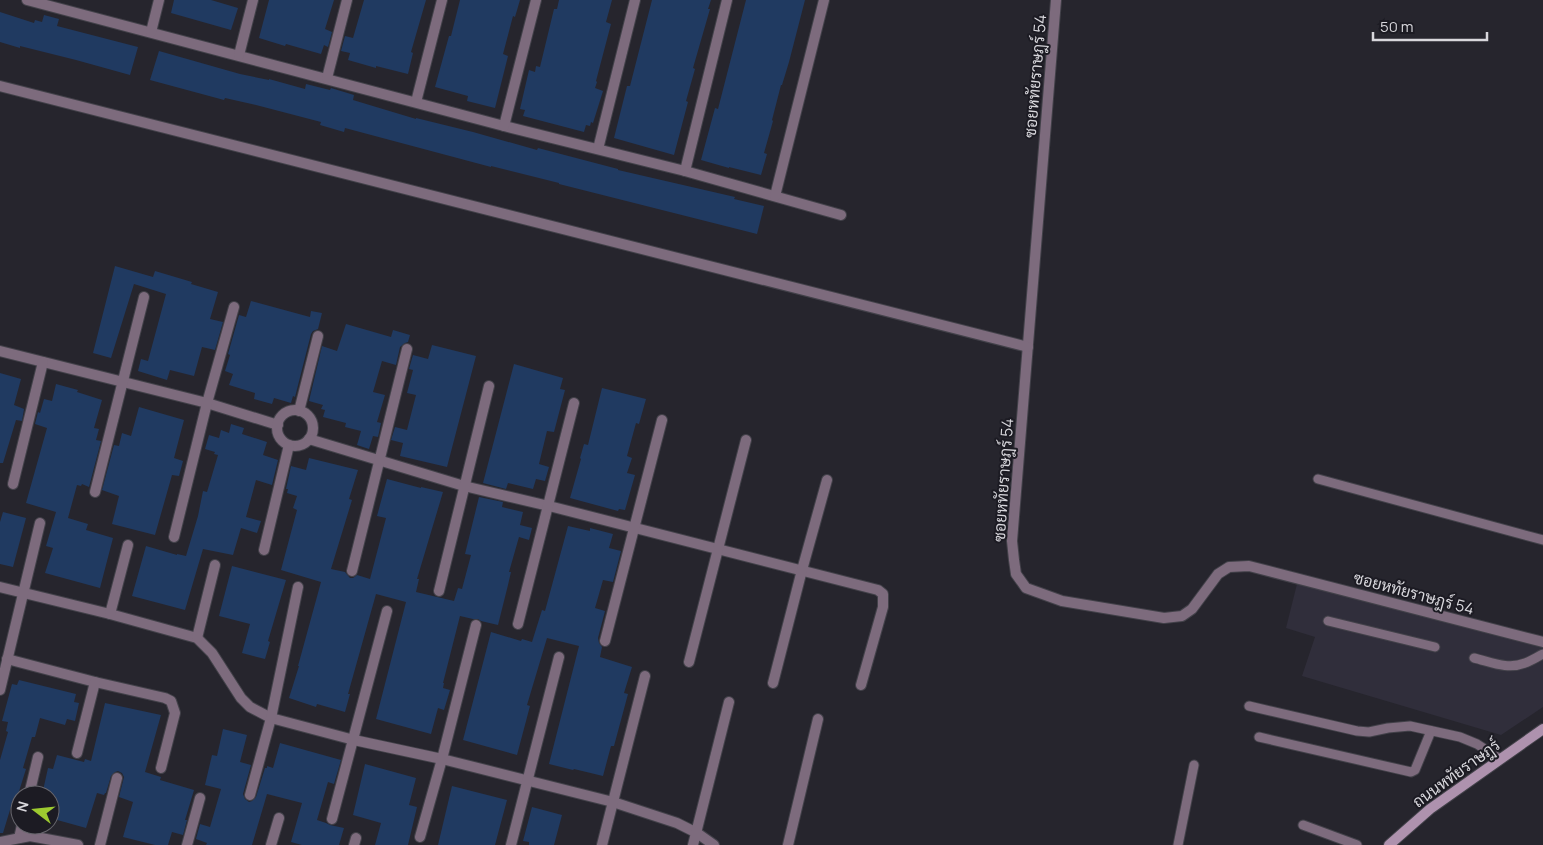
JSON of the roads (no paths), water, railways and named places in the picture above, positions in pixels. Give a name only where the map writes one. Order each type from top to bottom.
[{"type":"main road","name":"ถนนหทัยราษฎร์","points":[[1389,845],[1430,809],[1543,730]]},
{"type":"street","points":[[27,0],[63,4],[151,32],[239,56],[504,126],[685,171],[841,215]]},
{"type":"street","points":[[151,32],[160,0]]},
{"type":"street","points":[[239,56],[253,0]]},
{"type":"street","points":[[327,78],[347,0]]},
{"type":"street","points":[[416,102],[442,0]]},
{"type":"street","points":[[504,126],[536,0]]},
{"type":"street","points":[[598,149],[635,0]]},
{"type":"street","points":[[685,171],[727,0]]},
{"type":"street","points":[[775,196],[824,0]]},
{"type":"street","name":"ซอยหทัยราษฎร์ 54","points":[[1056,0],[1012,541],[1016,574],[1026,588],[1062,601],[1164,618],[1182,616],[1192,609],[1218,574],[1229,567],[1249,566],[1543,642]]},
{"type":"street","points":[[0,86],[1028,347]]},
{"type":"street","points":[[95,492],[144,297]]},
{"type":"street","points":[[174,537],[207,403],[234,307]]},
{"type":"street","points":[[299,411],[318,336]]},
{"type":"street","points":[[352,571],[407,349]]},
{"type":"street","points":[[0,352],[207,403],[278,425]]},
{"type":"street","points":[[12,484],[43,362]]},
{"type":"street","points":[[439,592],[489,386]]},
{"type":"street","points":[[518,624],[574,403]]},
{"type":"street","points":[[294,410],[299,411],[308,416],[313,425],[312,435],[302,445],[289,445],[280,437],[278,425],[283,415],[294,410]]},
{"type":"street","points":[[605,641],[662,420]]},
{"type":"street","points":[[309,439],[464,486],[878,590],[883,594],[883,608],[861,685]]},
{"type":"street","points":[[689,662],[746,440]]},
{"type":"street","points":[[264,550],[289,445]]},
{"type":"street","points":[[773,683],[827,480]]},
{"type":"street","points":[[0,690],[40,523]]},
{"type":"street","points":[[110,614],[128,545]]},
{"type":"street","points":[[197,638],[215,565]]},
{"type":"street","points":[[0,587],[197,638],[212,654],[245,702],[250,707],[271,718],[354,740],[442,759],[613,802],[677,823],[697,833],[714,845]]},
{"type":"street","points":[[250,795],[271,718],[298,587]]},
{"type":"street","points":[[332,819],[388,611]]},
{"type":"street","points":[[420,837],[476,625]]},
{"type":"street","points":[[511,845],[559,657]]},
{"type":"street","points":[[7,659],[165,698],[171,702],[175,713],[161,768]]},
{"type":"street","points":[[602,845],[645,676]]},
{"type":"street","points":[[77,753],[95,682]]},
{"type":"street","points":[[694,845],[730,702]]},
{"type":"street","points":[[788,845],[818,719]]},
{"type":"street","points":[[31,785],[38,757]]},
{"type":"street","points":[[100,845],[117,778]]},
{"type":"street","points":[[187,845],[200,798]]},
{"type":"street","points":[[271,845],[279,818]]},
{"type":"street","points":[[0,842],[30,836],[78,845]]},
{"type":"lane","points":[[1318,478],[1543,540]]},
{"type":"lane","points":[[1328,621],[1435,647]]},
{"type":"lane","points":[[1474,658],[1498,665],[1512,666],[1525,663],[1543,654]]},
{"type":"lane","points":[[1249,706],[1357,731],[1369,732],[1410,726],[1460,737],[1476,744],[1500,759]]},
{"type":"lane","points":[[1259,737],[1411,772],[1415,770],[1431,731]]},
{"type":"lane","points":[[1178,845],[1194,765]]},
{"type":"lane","points":[[1303,825],[1357,845]]}]
